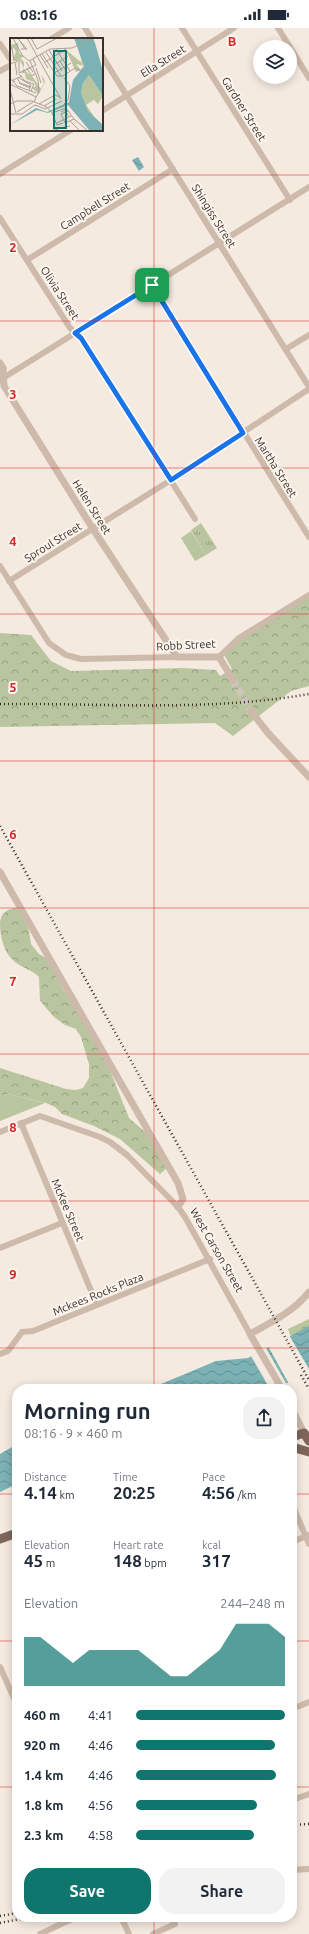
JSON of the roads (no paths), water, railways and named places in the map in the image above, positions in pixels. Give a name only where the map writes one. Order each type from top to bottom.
[{"type":"main road","points":[[297,1435],[304,1433],[309,1441]]},
{"type":"main road","points":[[297,1448],[309,1452]]},
{"type":"main road","points":[[0,1539],[12,1535]]},
{"type":"street","points":[[54,38],[69,28]]},
{"type":"street","points":[[85,28],[91,38]]},
{"type":"street","name":"Gardner Street","points":[[182,28],[290,200]]},
{"type":"street","name":"Ella Street","points":[[103,110],[234,28]]},
{"type":"street","points":[[278,28],[286,40]]},
{"type":"street","points":[[0,44],[10,59]]},
{"type":"street","name":"Shingiss Street","points":[[103,58],[309,388]]},
{"type":"street","points":[[297,58],[309,78]]},
{"type":"street","points":[[0,72],[10,66]]},
{"type":"street","points":[[0,174],[69,131]]},
{"type":"street","name":"Campbell Street","points":[[27,260],[173,169]]},
{"type":"street","points":[[2,379],[309,187]]},
{"type":"street","name":"Olivia Street","points":[[0,218],[70,328],[81,338],[195,519]]},
{"type":"street","name":"Martha Street","points":[[152,285],[309,537]]},
{"type":"street","points":[[286,349],[309,335]]},
{"type":"street","name":"Helen Street","points":[[0,363],[3,368],[2,379],[4,386],[93,529],[177,657]]},
{"type":"street","name":"Sproul Street","points":[[9,580],[171,480],[309,388]]},
{"type":"street","points":[[0,566],[9,580]]},
{"type":"street","name":"Robb Street","points":[[9,580],[49,644],[66,655],[81,659],[219,657],[239,638],[309,595]]},
{"type":"street","points":[[219,657],[233,680]]},
{"type":"street","points":[[252,711],[268,733],[309,777]]},
{"type":"street","points":[[0,872],[178,1183],[183,1199],[178,1207]]},
{"type":"street","name":"West Carson Street","points":[[21,1123],[40,1116],[110,1142],[127,1155],[178,1207],[210,1259],[250,1334],[279,1384]]},
{"type":"street","points":[[0,1132],[21,1123]]},
{"type":"street","name":"McKee Street","points":[[21,1123],[97,1305]]},
{"type":"street","points":[[0,1248],[62,1223]]},
{"type":"street","name":"Mckees Rocks Plaza","points":[[0,1354],[8,1351],[22,1332],[33,1331],[210,1259]]},
{"type":"street","points":[[250,1334],[288,1313],[300,1304],[309,1292]]},
{"type":"street","points":[[297,1419],[304,1433]]},
{"type":"street","points":[[297,1514],[308,1536],[309,1544]]},
{"type":"street","points":[[297,1540],[308,1536]]},
{"type":"street","points":[[0,1667],[12,1694]]},
{"type":"street","points":[[297,1707],[309,1702]]},
{"type":"street","points":[[297,1798],[309,1794]]},
{"type":"street","points":[[297,1870],[309,1869]]},
{"type":"street","points":[[40,1934],[65,1922]]},
{"type":"street","points":[[123,1922],[129,1934]]},
{"type":"street","points":[[153,1934],[175,1924],[174,1922]]},
{"type":"water","points":[[138,157],[144,167],[139,171],[132,160]]},
{"type":"water","points":[[309,1326],[309,1376],[284,1384],[161,1384],[216,1361],[248,1358]]},
{"type":"water","points":[[12,1447],[12,1486],[0,1492],[0,1454]]},
{"type":"tunnel","points":[[233,680],[251,711]]},
{"type":"railway","points":[[0,704],[194,705],[271,700],[309,694]]},
{"type":"railway","points":[[0,826],[309,1380]]},
{"type":"railway","points":[[301,1375],[309,1389]]},
{"type":"railway","points":[[297,1825],[309,1824]]},
{"type":"railway","points":[[0,1916],[12,1914]]},
{"type":"railway","points":[[0,1923],[12,1921]]}]
